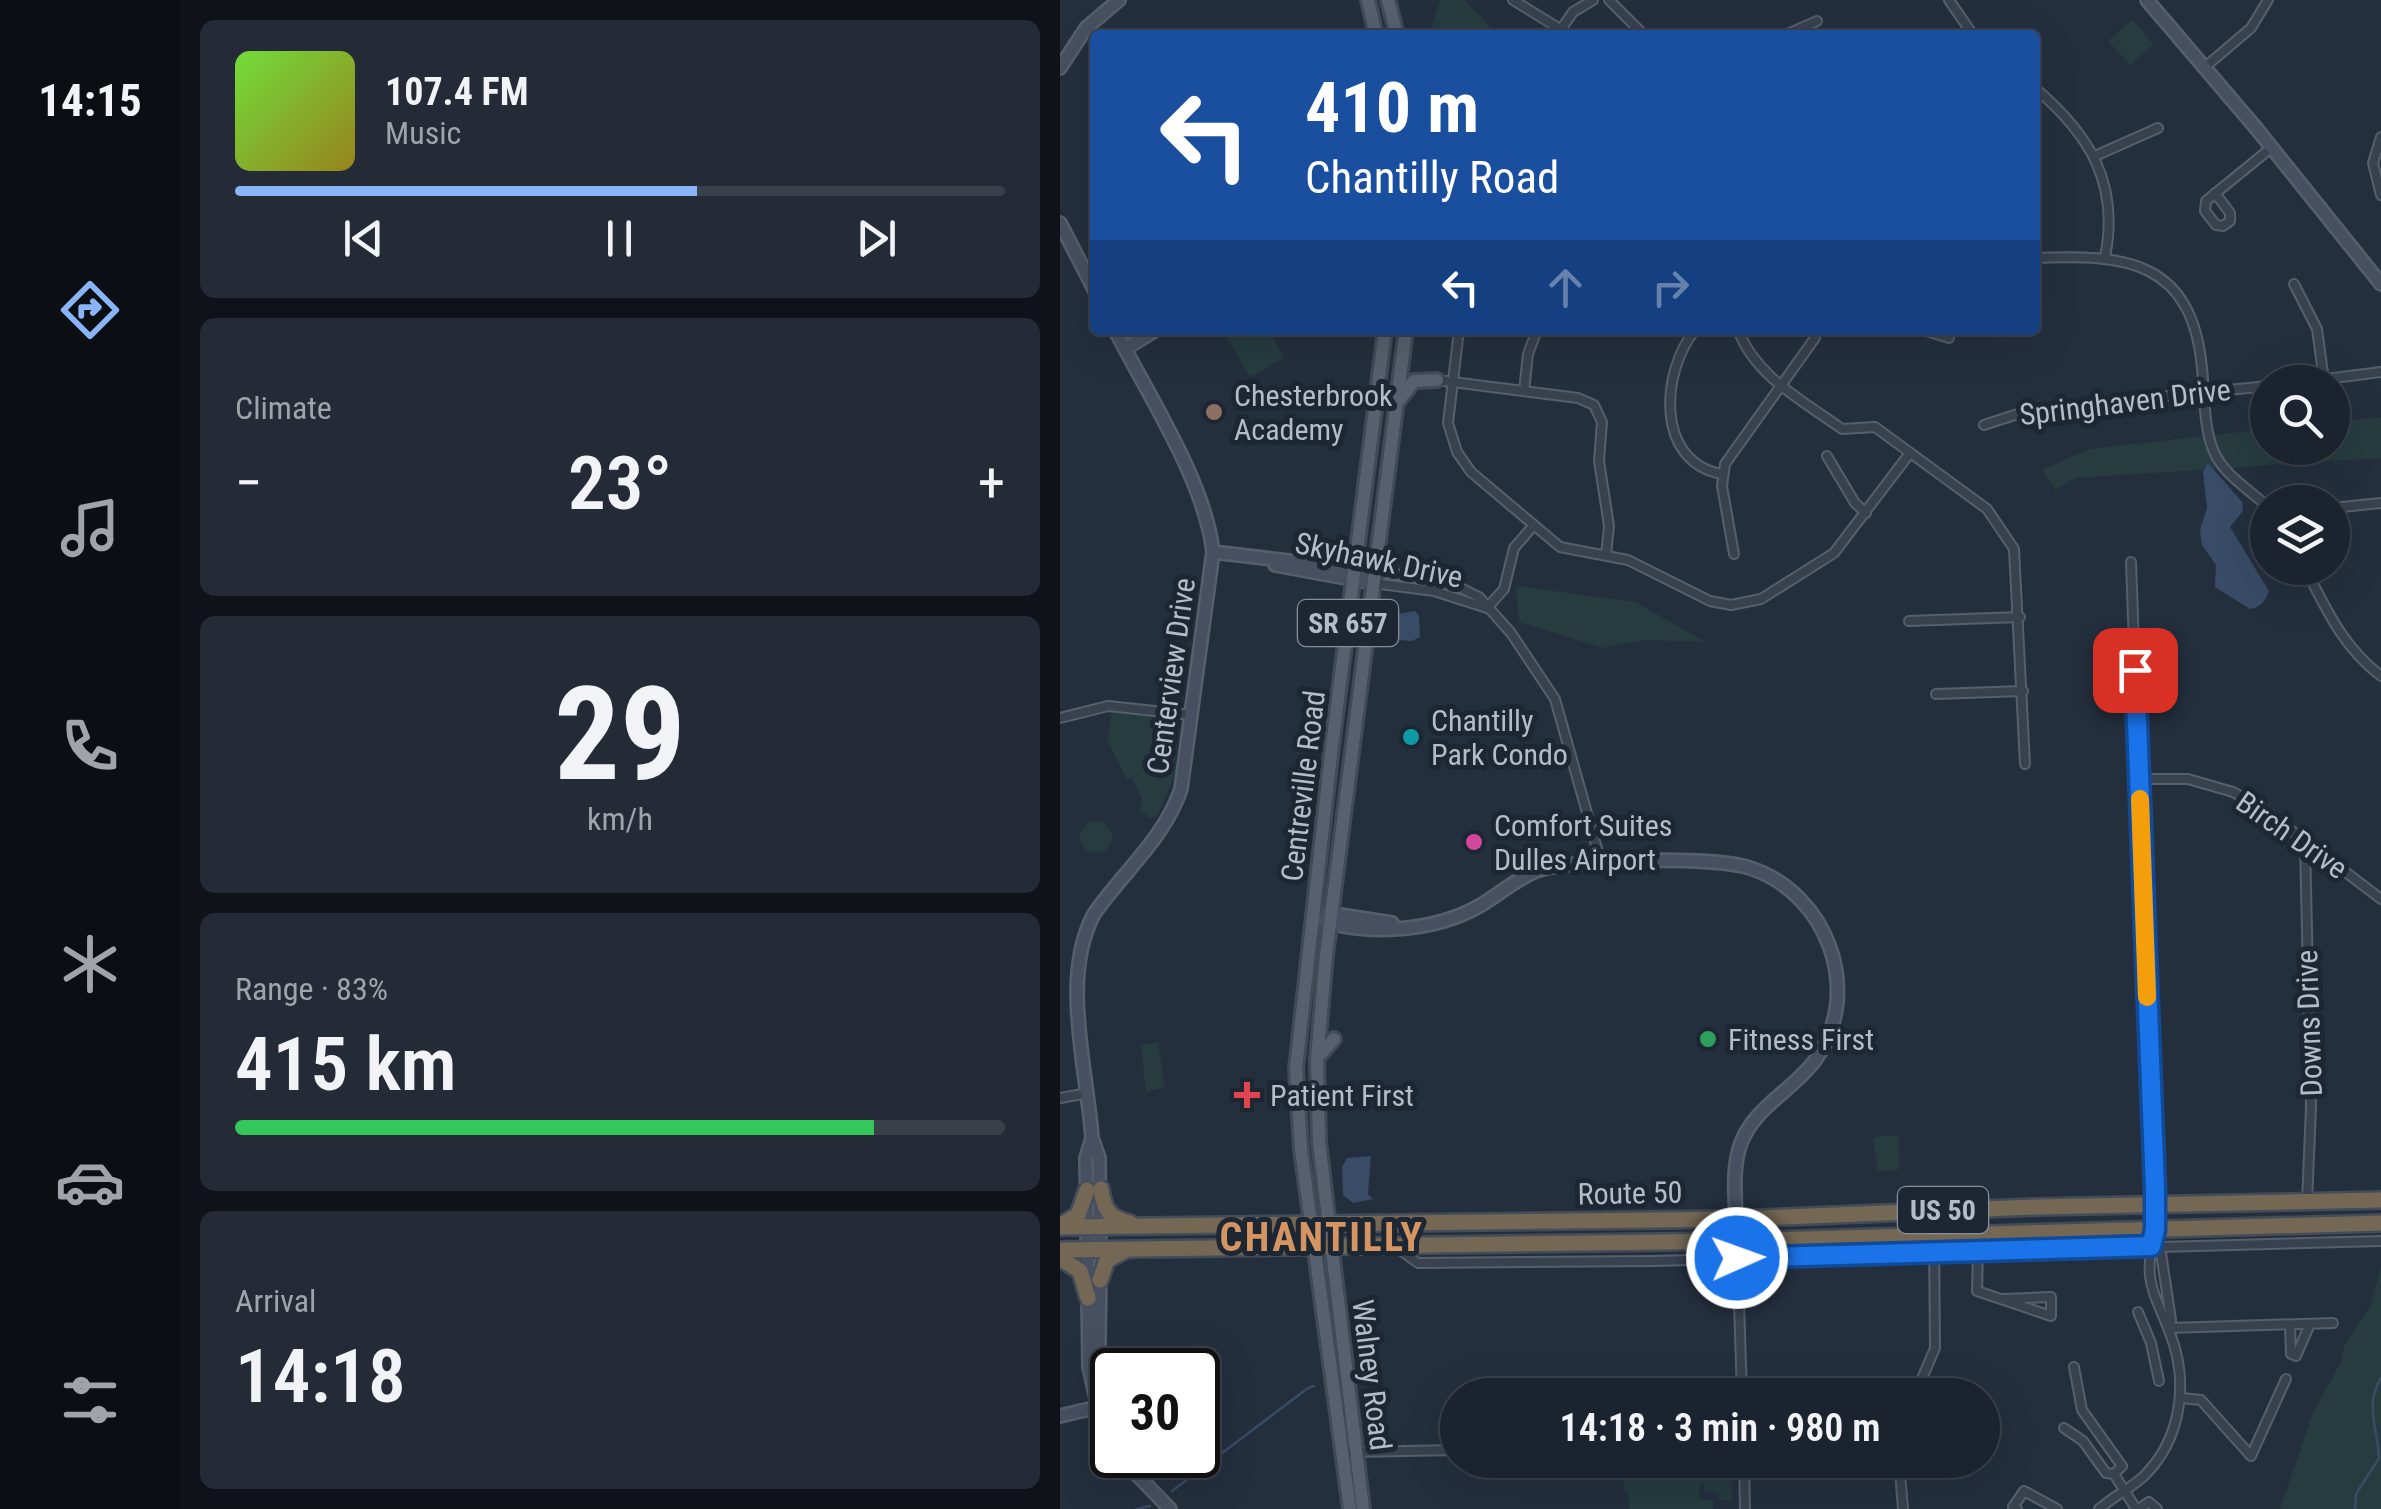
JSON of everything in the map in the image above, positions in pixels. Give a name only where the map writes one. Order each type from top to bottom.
[{"type":"highway","points":[[1060,1226],[1078,1215],[1094,1190],[1110,1216],[1144,1226]]},
{"type":"highway","name":"Route 50","points":[[1060,1250],[1144,1226],[1737,1219],[2381,1200]]},
{"type":"highway","name":"Route 50","points":[[1060,1226],[1129,1250],[1395,1246],[1737,1250],[2156,1241],[2381,1223]]},
{"type":"highway","points":[[1060,1241],[1092,1238]]},
{"type":"highway","points":[[1100,1280],[1106,1260],[1129,1250]]},
{"type":"highway","points":[[1060,1258],[1080,1271],[1088,1298]]},
{"type":"main road","points":[[1368,0],[1375,30]]},
{"type":"main road","points":[[1388,0],[1396,30]]},
{"type":"main road","name":"Centreville Road","points":[[1322,1248],[1311,1225],[1296,1090],[1312,916],[1384,335]]},
{"type":"main road","points":[[1405,337],[1412,368],[1437,380]]},
{"type":"main road","name":"Centreville Road","points":[[1322,1248],[1329,1224],[1319,1142],[1316,1059],[1405,337]]},
{"type":"main road","points":[[1395,410],[1409,384],[1437,380]]},
{"type":"main road","points":[[1306,969],[1311,986],[1309,1025],[1318,1038]]},
{"type":"main road","points":[[1316,1059],[1334,1039]]},
{"type":"main road","name":"Walney Road","points":[[1322,1248],[1349,1452],[1363,1509]]},
{"type":"main road","name":"Walney Road","points":[[1349,1452],[1350,1509]]},
{"type":"street","points":[[1060,68],[1086,28],[1119,0]]},
{"type":"street","points":[[1514,0],[1555,30]]},
{"type":"street","points":[[1560,30],[1573,12],[1592,0]]},
{"type":"street","points":[[1610,0],[1639,30]]},
{"type":"street","points":[[1949,0],[1965,30]]},
{"type":"street","points":[[2148,0],[2381,284]]},
{"type":"street","points":[[2204,67],[2251,28],[2268,0]]},
{"type":"street","points":[[1796,30],[1817,20]]},
{"type":"street","points":[[2040,93],[2072,122],[2094,156],[2108,206],[2105,257]]},
{"type":"street","points":[[2094,156],[2158,128]]},
{"type":"street","points":[[2381,137],[2373,168],[2381,196]]},
{"type":"street","points":[[2215,193],[2271,148]]},
{"type":"street","points":[[1060,223],[1090,281]]},
{"type":"street","points":[[2040,258],[2122,259],[2148,270],[2182,301],[2199,340],[2214,452],[2250,491]]},
{"type":"street","points":[[2294,284],[2317,328],[2322,365]]},
{"type":"street","name":"Centerview Drive","points":[[1092,1238],[1094,1190],[1086,1158],[1092,1138],[1073,990],[1077,950],[1093,916],[1170,816],[1184,780],[1213,552],[1198,492],[1118,335]]},
{"type":"street","points":[[1125,350],[1148,335]]},
{"type":"street","points":[[1458,335],[1448,423],[1461,459],[1477,478],[1560,547],[1628,560],[1699,597],[1721,604],[1740,604],[1772,594],[1842,546],[1910,453]]},
{"type":"street","points":[[1524,391],[1528,354],[1535,335]]},
{"type":"street","points":[[1691,335],[1675,366],[1672,427],[1686,455],[1702,468],[1721,474]]},
{"type":"street","points":[[1740,335],[1752,360],[1842,429],[1874,427],[1992,514],[2016,553],[2025,764]]},
{"type":"street","points":[[1939,335],[1949,338]]},
{"type":"street","points":[[1734,554],[1721,474],[1731,453],[1815,338]]},
{"type":"street","points":[[2350,376],[2381,372]]},
{"type":"street","points":[[1437,380],[1584,399],[1599,412],[1599,468],[1609,526],[1606,555]]},
{"type":"street","name":"Springhaven Drive","points":[[1984,425],[2030,410],[2250,388]]},
{"type":"street","points":[[1827,456],[1855,503],[1866,513]]},
{"type":"street","points":[[2350,506],[2381,503]]},
{"type":"street","points":[[1486,608],[1504,588],[1514,548],[1534,526]]},
{"type":"street","name":"Skyhawk Drive","points":[[1213,552],[1374,577],[1486,608],[1526,653],[1555,699],[1598,852],[1595,864]]},
{"type":"street","points":[[2130,562],[2156,1241],[2172,1320],[2170,1332]]},
{"type":"street","points":[[2314,585],[2340,635],[2381,676]]},
{"type":"street","points":[[1909,621],[2020,617]]},
{"type":"street","points":[[1936,694],[2023,691]]},
{"type":"street","points":[[1060,718],[1108,706],[1192,716]]},
{"type":"street","name":"Birch Drive","points":[[2139,779],[2188,779],[2221,787],[2262,809],[2381,898]]},
{"type":"street","name":"Downs Drive","points":[[2305,843],[2312,1108],[2308,1202]]},
{"type":"street","points":[[1312,916],[1377,928],[1444,922],[1538,871],[1562,865],[1710,861],[1756,869],[1802,900],[1822,926],[1830,945],[1838,986],[1832,1026],[1811,1065],[1761,1111],[1741,1142],[1736,1170],[1741,1378]]},
{"type":"street","points":[[1060,1098],[1088,1093]]},
{"type":"street","points":[[1092,1238],[1100,1280],[1099,1348]]},
{"type":"street","points":[[1090,1371],[1088,1298],[1092,1238]]},
{"type":"street","points":[[2099,1509],[2126,1490],[2162,1454],[2176,1423],[2181,1398],[2180,1372],[2170,1332],[2153,1294],[2148,1260],[2156,1241]]},
{"type":"street","points":[[1923,1378],[1935,1348],[1934,1244],[1978,1251],[2156,1241],[2381,1241]]},
{"type":"street","points":[[1395,1246],[1418,1263],[1737,1250]]},
{"type":"street","points":[[1978,1251],[1977,1291],[2052,1316],[2051,1296],[2003,1299]]},
{"type":"street","points":[[2138,1312],[2151,1344],[2159,1381]]},
{"type":"street","points":[[2151,1344],[2170,1332],[2333,1323]]},
{"type":"street","points":[[2290,1324],[2291,1354],[2296,1356],[2310,1324]]},
{"type":"street","points":[[2074,1367],[2082,1410],[2122,1466],[2114,1474]]},
{"type":"street","points":[[2181,1398],[2201,1400],[2251,1456],[2286,1379]]},
{"type":"street","points":[[1060,1416],[1090,1409]]},
{"type":"street","points":[[2064,1428],[2083,1441],[2106,1473],[2114,1474],[2137,1509],[2148,1502],[2158,1509]]},
{"type":"street","points":[[1349,1452],[1440,1450]]},
{"type":"street","points":[[1140,1478],[1170,1509]]},
{"type":"street","points":[[1744,1478],[1745,1509]]},
{"type":"street","points":[[1900,1478],[1903,1509]]},
{"type":"street","points":[[2017,1509],[2014,1507],[2024,1491],[2057,1509]]},
{"type":"green space","points":[[1440,0],[1464,0],[1493,30],[1434,30]]},
{"type":"green space","points":[[2132,20],[2154,44],[2130,65],[2108,41]]},
{"type":"green space","points":[[1226,335],[1272,335],[1284,358],[1250,377]]},
{"type":"green space","points":[[2381,417],[2381,458],[2350,460],[2350,420]]},
{"type":"green space","points":[[2250,431],[2250,465],[2275,465],[2077,478],[2055,490],[2042,470],[2089,449]]},
{"type":"green space","points":[[1516,586],[1636,602],[1705,642],[1644,640],[1603,648],[1519,622]]},
{"type":"green space","points":[[1112,712],[1170,718],[1179,725],[1174,776],[1157,817],[1149,818],[1140,809],[1142,798],[1131,777],[1127,780],[1107,740]]},
{"type":"green space","points":[[1096,821],[1107,826],[1112,837],[1107,848],[1096,853],[1085,848],[1080,837],[1085,826]]},
{"type":"green space","points":[[1158,1042],[1165,1087],[1146,1092],[1141,1045]]},
{"type":"green space","points":[[1899,1137],[1900,1166],[1897,1170],[1878,1171],[1873,1139]]},
{"type":"green space","points":[[2381,1267],[2381,1509],[2280,1509],[2313,1412],[2340,1364],[2345,1344],[2370,1307]]},
{"type":"green space","points":[[1624,1478],[1731,1478],[1732,1501],[1719,1500],[1719,1492],[1704,1491],[1704,1484],[1700,1483],[1699,1500],[1713,1500],[1713,1509],[1629,1509],[1629,1492],[1624,1491]]},
{"type":"water","points":[[2208,463],[2242,502],[2243,511],[2230,527],[2250,560],[2250,585],[2265,585],[2269,591],[2254,608],[2215,587],[2216,565],[2202,545],[2200,530],[2207,508],[2203,472]]},
{"type":"water","points":[[1415,611],[1420,637],[1398,640],[1398,614]]},
{"type":"water","points":[[1371,1156],[1368,1194],[1373,1199],[1353,1203],[1343,1195],[1342,1167],[1347,1158]]},
{"type":"waterway","points":[[2355,1509],[2356,1494],[2379,1458],[2373,1398],[2381,1378]]},
{"type":"waterway","points":[[1172,1491],[1314,1386]]},
{"type":"waterway","points":[[1137,1509],[1150,1506]]},
{"type":"slow traffic","points":[[2140,799],[2147,997]]},
{"type":"place","name":"Chesterbrook Academy","points":[[1214,412]]},
{"type":"place","name":"Chantilly Park Condo","points":[[1411,737]]},
{"type":"place","name":"Comfort Suites Dulles Airport","points":[[1474,842]]},
{"type":"place","name":"Fitness First","points":[[1708,1039]]},
{"type":"place","name":"Patient First","points":[[1247,1095]]},
{"type":"district","name":"CHANTILLY","points":[[1322,1237]]},
{"type":"route","points":[[1737,1258],[2151,1246],[2155,1188],[2135,670]]}]
